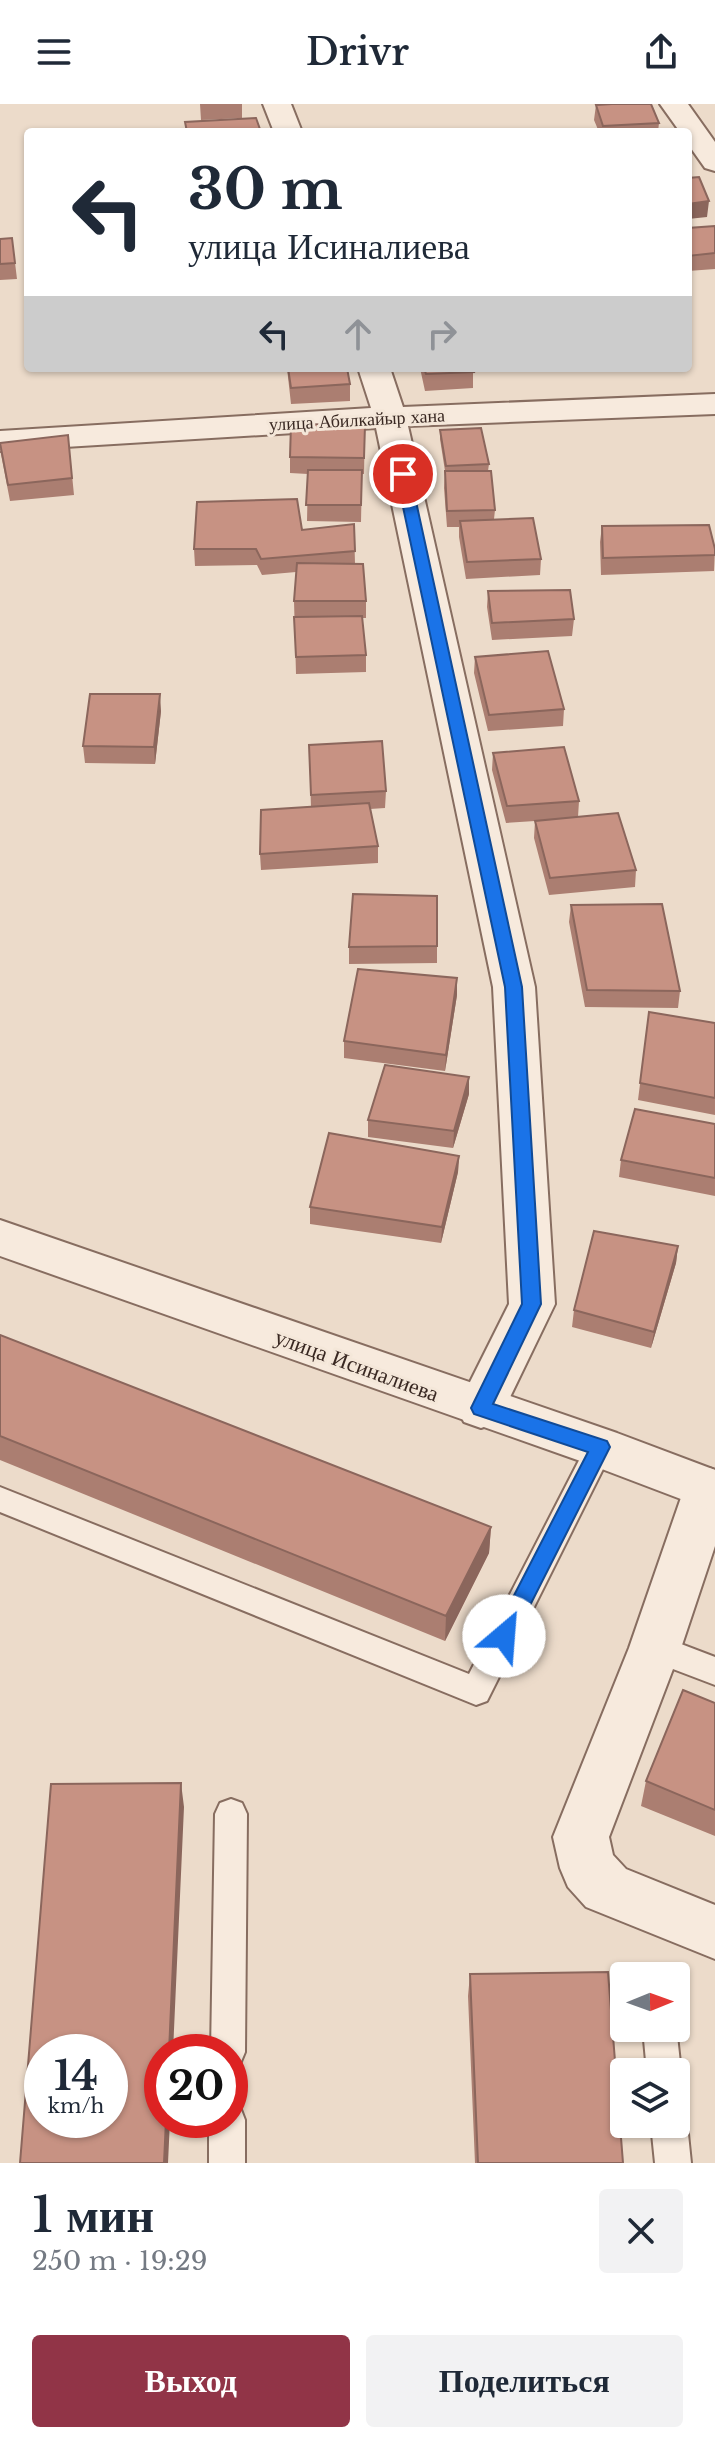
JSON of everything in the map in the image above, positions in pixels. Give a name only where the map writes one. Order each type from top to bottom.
[{"type":"street","points":[[277,104],[286,128]]},
{"type":"street","points":[[674,104],[691,128]]},
{"type":"street","points":[[692,129],[715,162]]},
{"type":"street","points":[[375,372],[390,417],[514,987],[532,1304],[481,1408]]},
{"type":"street","name":"улица Абилкайыр хана","points":[[0,441],[390,417],[715,404]]},
{"type":"street","name":"улица Исиналиева","points":[[0,1238],[600,1447],[712,1490]]},
{"type":"street","points":[[712,1490],[655,1648],[581,1837],[588,1868],[606,1888],[715,1932]]},
{"type":"lane","points":[[0,1499],[476,1691],[600,1447]]},
{"type":"lane","points":[[655,1648],[715,1671]]},
{"type":"lane","points":[[228,2034],[231,1814]]},
{"type":"lane","points":[[227,2138],[227,2163]]},
{"type":"lane","points":[[670,2138],[673,2163]]},
{"type":"building","points":[[651,104],[659,123],[603,126],[596,105]]},
{"type":"building","points":[[256,118],[260,128],[186,128],[185,122]]},
{"type":"building","points":[[699,177],[709,201],[692,203],[692,178]]},
{"type":"building","points":[[715,226],[715,253],[692,256],[692,228]]},
{"type":"building","points":[[12,238],[15,263],[0,264],[0,239]]},
{"type":"building","points":[[289,372],[348,372],[350,384],[291,388]]},
{"type":"building","points":[[425,372],[474,372],[426,374]]},
{"type":"building","points":[[291,424],[365,425],[364,458],[290,457]]},
{"type":"building","points":[[481,428],[489,464],[446,466],[440,430]]},
{"type":"building","points":[[68,435],[72,478],[8,485],[0,443]]},
{"type":"building","points":[[308,470],[362,470],[361,505],[306,505]]},
{"type":"building","points":[[445,471],[491,471],[495,510],[447,511]]},
{"type":"building","points":[[297,499],[302,530],[354,524],[355,551],[261,559],[256,549],[194,549],[197,502]]},
{"type":"building","points":[[533,518],[541,559],[467,562],[460,521]]},
{"type":"building","points":[[709,525],[715,555],[603,558],[602,526]]},
{"type":"building","points":[[297,563],[363,564],[366,601],[294,601]]},
{"type":"building","points":[[570,590],[574,619],[492,623],[488,591]]},
{"type":"building","points":[[362,616],[366,655],[296,657],[294,617]]},
{"type":"building","points":[[548,651],[564,709],[489,715],[475,657]]},
{"type":"building","points":[[90,694],[160,694],[154,747],[83,746]]},
{"type":"building","points":[[382,741],[386,791],[311,795],[309,745]]},
{"type":"building","points":[[564,747],[579,801],[507,806],[493,753]]},
{"type":"building","points":[[369,803],[378,846],[260,854],[261,810]]},
{"type":"building","points":[[618,813],[636,870],[550,878],[535,821]]},
{"type":"building","points":[[353,894],[437,896],[437,946],[349,947]]},
{"type":"building","points":[[662,904],[680,991],[587,990],[571,905]]},
{"type":"building","points":[[358,969],[457,978],[446,1055],[344,1041]]},
{"type":"building","points":[[649,1012],[715,1023],[715,1098],[640,1083]]},
{"type":"building","points":[[385,1065],[469,1077],[454,1131],[368,1120]]},
{"type":"building","points":[[635,1109],[715,1124],[715,1178],[621,1160]]},
{"type":"building","points":[[329,1133],[459,1156],[442,1227],[310,1207]]},
{"type":"building","points":[[594,1231],[678,1246],[654,1332],[574,1310]]},
{"type":"building","points":[[0,1335],[491,1527],[446,1616],[0,1436]]},
{"type":"building","points":[[683,1690],[715,1703],[715,1810],[646,1781]]},
{"type":"building","points":[[181,1783],[170,2034],[144,2034],[144,2138],[165,2138],[164,2163],[20,2163],[24,2114],[24,2138],[128,2138],[128,2034],[31,2034],[51,1784]]},
{"type":"building","points":[[608,1972],[610,2042],[613,2042],[615,2058],[610,2058],[610,2138],[621,2138],[623,2163],[478,2163],[470,1974]]},
{"type":"route","points":[[403,474],[514,987],[532,1304],[481,1408],[600,1447],[504,1636]]}]
